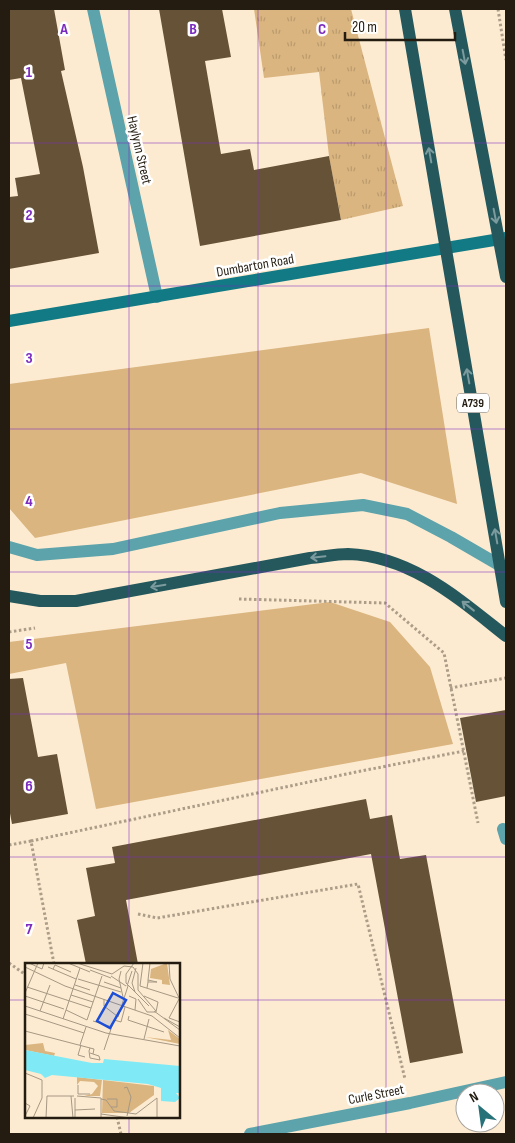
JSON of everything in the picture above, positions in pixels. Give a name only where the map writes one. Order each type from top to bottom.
[{"type":"main road","name":"A739","points":[[405,9],[503,567],[506,602]]},
{"type":"main road","points":[[455,9],[506,278]]},
{"type":"main road","points":[[9,596],[40,602],[76,601],[310,558],[348,554],[376,558],[408,568],[445,588],[506,636]]},
{"type":"street","name":"Haylynn Street","points":[[93,9],[157,297]]},
{"type":"street","name":"Dumbarton Road","points":[[9,321],[506,238]]},
{"type":"street","points":[[9,547],[37,555],[113,549],[280,513],[363,505],[407,514],[503,567]]},
{"type":"street","name":"Curle Street","points":[[250,1134],[506,1082]]},
{"type":"path","points":[[498,9],[506,60]]},
{"type":"path","points":[[234,599],[385,604],[444,653],[480,830]]},
{"type":"path","points":[[9,632],[38,628]]},
{"type":"path","points":[[450,688],[506,678]]},
{"type":"path","points":[[9,845],[464,751]]},
{"type":"path","points":[[31,841],[54,963]]},
{"type":"path","points":[[138,914],[157,918],[358,884],[410,1103]]},
{"type":"path","points":[[9,963],[25,974]]},
{"type":"path","points":[[118,1118],[121,1134]]},
{"type":"green space","points":[[254,9],[351,9],[403,206],[341,220],[329,156],[319,72],[264,78]]},
{"type":"green space","points":[[429,328],[457,504],[361,473],[35,538],[9,508],[9,384]]},
{"type":"green space","points":[[330,602],[390,622],[430,667],[453,744],[96,809],[66,663],[9,674],[9,642]]},
{"type":"building","points":[[9,9],[54,9],[65,70],[61,71],[83,167],[99,253],[9,269],[9,197],[18,196],[15,178],[40,174],[21,78],[9,80]]},
{"type":"building","points":[[159,9],[222,9],[231,57],[205,61],[221,154],[250,149],[254,170],[329,156],[341,220],[200,246]]},
{"type":"building","points":[[23,678],[38,757],[57,754],[68,814],[12,824],[9,808],[9,679]]},
{"type":"building","points":[[506,710],[506,796],[476,802],[460,718]]},
{"type":"building","points":[[366,799],[370,819],[392,815],[400,859],[426,855],[463,1053],[410,1063],[371,854],[126,900],[138,963],[86,963],[77,920],[95,916],[86,868],[115,863],[112,847]]}]
